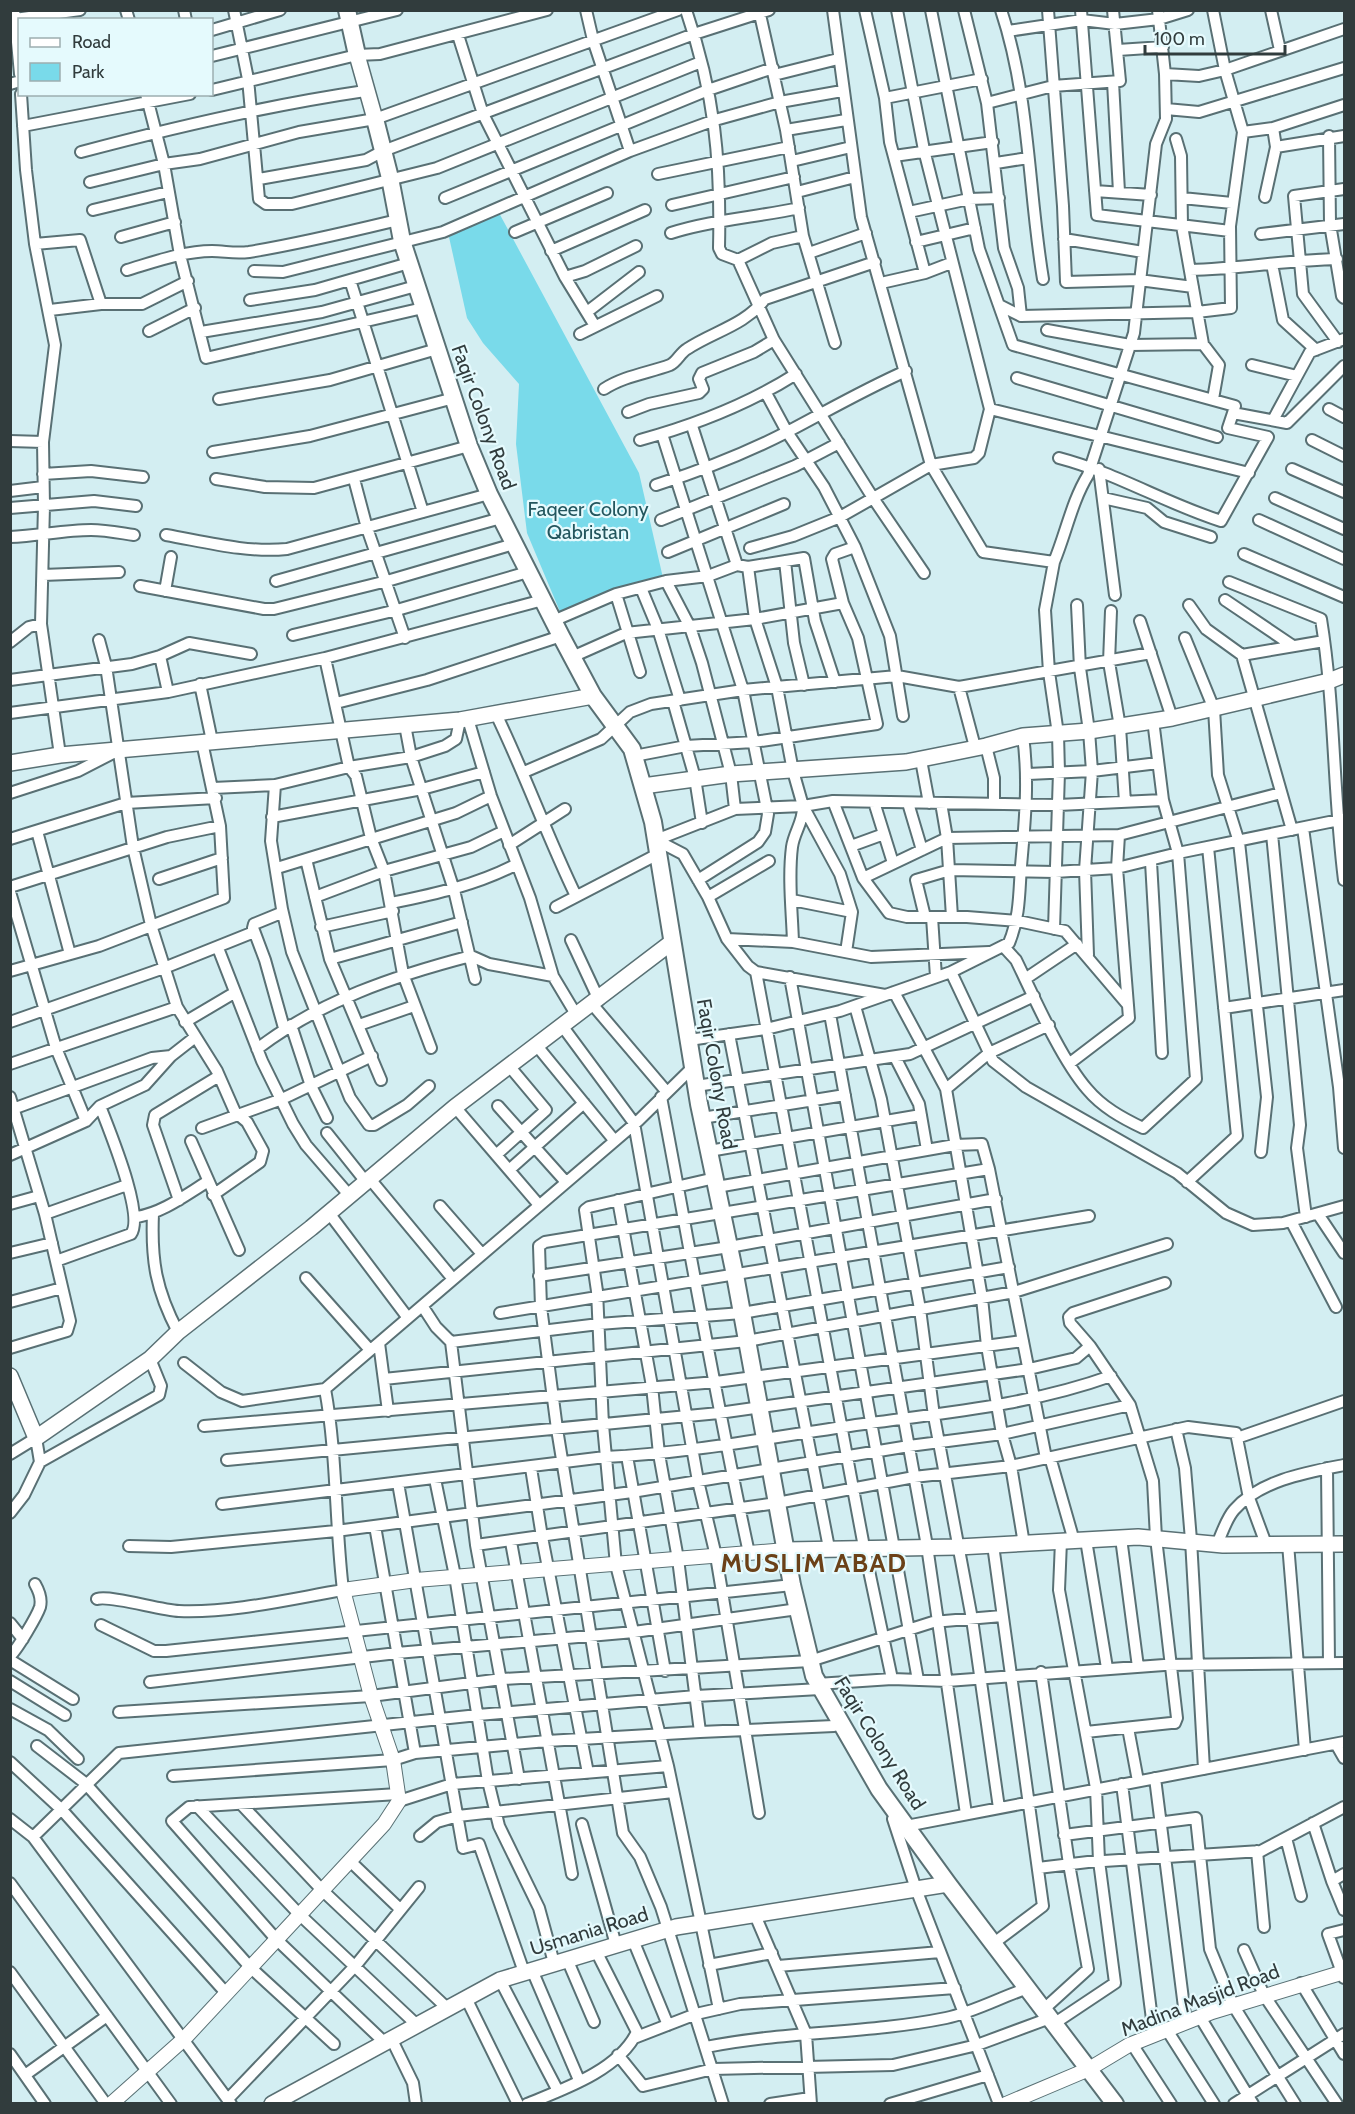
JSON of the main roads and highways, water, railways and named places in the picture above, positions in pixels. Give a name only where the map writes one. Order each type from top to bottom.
[{"type":"main road","name":"Faqir Colony Road","points":[[348,16],[365,91],[375,119],[390,178],[402,241],[469,446],[489,494],[557,629],[594,696],[634,756],[643,786],[657,847],[696,1086],[735,1275],[792,1585],[818,1687],[899,1822],[1115,2103]]},
{"type":"main road","points":[[643,786],[731,774],[870,767],[921,760],[1023,736],[1089,731],[1172,718],[1329,681],[1344,675]]},
{"type":"main road","points":[[10,763],[60,755],[207,741],[464,720],[594,696]]},
{"type":"main road","points":[[10,1376],[36,1438],[150,1359],[178,1332],[350,1196],[455,1107],[672,942]]},
{"type":"main road","points":[[786,1550],[894,1546],[958,1547],[1121,1538],[1191,1540],[1217,1544],[1344,1544]]},
{"type":"main road","name":"Usmania Road","points":[[272,2103],[500,1980],[668,1929],[948,1884]]},
{"type":"district","name":"MUSLIM ABAD","points":[[814,1563]]},
{"type":"park label","name":"Faqeer Colony Qabristan","points":[[588,520]]}]
